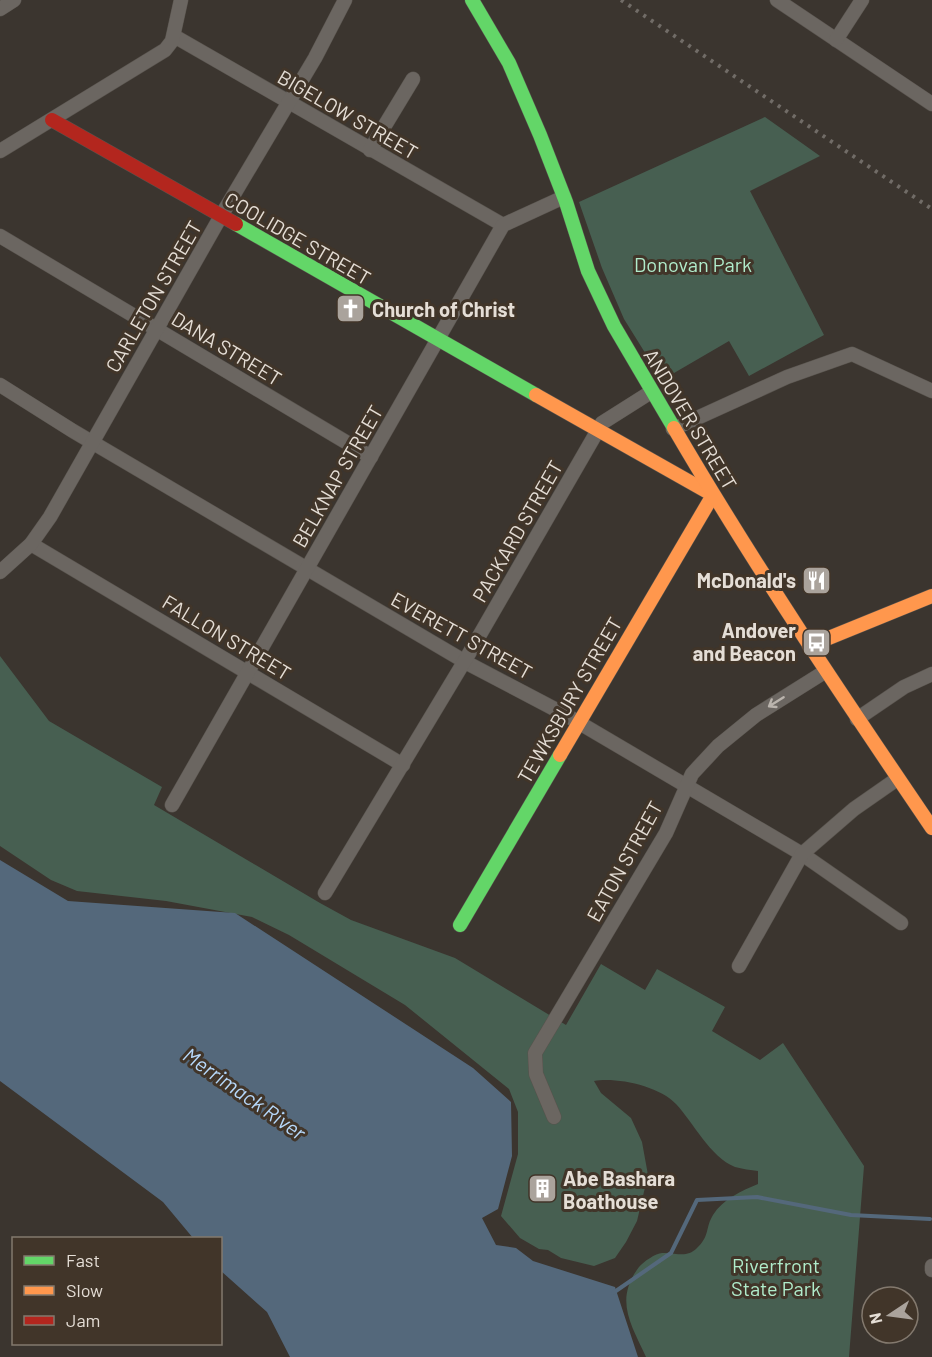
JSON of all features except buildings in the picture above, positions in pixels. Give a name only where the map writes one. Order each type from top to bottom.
[{"type":"street","points":[[0,9],[14,0]]},
{"type":"street","points":[[0,151],[165,50],[174,36],[181,0]]},
{"type":"street","name":"CARLETON STREET","points":[[0,572],[31,544],[50,517],[345,0]]},
{"type":"street","name":"ANDOVER STREET","points":[[472,0],[509,63],[564,197],[588,271],[614,326],[713,495],[897,779],[927,811],[932,828]]},
{"type":"street","points":[[777,0],[932,104]]},
{"type":"street","points":[[836,40],[862,0]]},
{"type":"street","name":"BIGELOW STREET","points":[[174,36],[503,225]]},
{"type":"street","points":[[370,150],[413,79]]},
{"type":"street","name":"COOLIDGE STREET","points":[[52,120],[713,495]]},
{"type":"street","points":[[503,225],[564,197]]},
{"type":"street","name":"BELKNAP STREET","points":[[172,806],[246,672],[503,225]]},
{"type":"street","name":"DANA STREET","points":[[0,236],[371,457]]},
{"type":"street","points":[[674,429],[787,377],[852,354],[932,391]]},
{"type":"street","name":"EVERETT STREET","points":[[0,385],[464,662],[578,722],[802,854],[902,923]]},
{"type":"street","name":"PACKARD STREET","points":[[325,893],[464,662],[602,423],[651,392]]},
{"type":"street","name":"TEWKSBURY STREET","points":[[460,925],[713,495]]},
{"type":"street","name":"FALLON STREET","points":[[31,544],[403,765]]},
{"type":"street","points":[[809,646],[932,596]]},
{"type":"street","name":"EATON STREET","points":[[554,1117],[536,1074],[535,1053],[666,832],[692,774],[718,746],[756,715],[826,671]]},
{"type":"street","points":[[857,719],[904,687],[932,674]]},
{"type":"street","points":[[739,966],[802,854],[854,809],[897,779]]},
{"type":"green space","name":"Donovan Park","points":[[765,117],[820,156],[750,191],[824,335],[749,376],[729,341],[662,380],[624,319],[602,268],[579,202]]},
{"type":"green space","name":"Riverfront State Park","points":[[0,656],[49,721],[162,787],[154,805],[351,920],[455,958],[566,1025],[601,964],[645,990],[657,969],[725,1007],[712,1031],[760,1060],[783,1043],[864,1166],[849,1357],[646,1357],[631,1323],[626,1301],[627,1290],[639,1267],[659,1253],[685,1254],[693,1251],[704,1240],[717,1209],[727,1200],[758,1184],[758,1171],[735,1167],[726,1162],[710,1147],[669,1098],[637,1084],[614,1080],[594,1081],[601,1093],[631,1118],[642,1142],[648,1175],[637,1221],[615,1258],[594,1266],[561,1258],[520,1238],[501,1216],[518,1154],[518,1112],[509,1089],[405,1005],[289,935],[252,917],[166,901],[77,891],[51,880],[0,846]]},
{"type":"water","name":"Merrimack River","points":[[0,860],[68,901],[235,913],[473,1068],[511,1102],[512,1156],[498,1209],[482,1218],[496,1245],[516,1248],[533,1261],[615,1287],[638,1357],[290,1357],[267,1312],[222,1272],[222,1237],[192,1237],[163,1202],[0,1081]]},
{"type":"waterway","points":[[613,1293],[671,1253],[697,1200],[757,1197],[851,1215],[930,1219]]},
{"type":"railway","points":[[621,0],[932,209]]},
{"type":"traffic: fast","points":[[472,0],[509,63],[540,135],[566,202],[588,271],[614,326],[674,428]]},
{"type":"traffic: fast","points":[[236,224],[536,395]]},
{"type":"traffic: fast","points":[[460,925],[560,755]]},
{"type":"traffic: slow","points":[[536,395],[713,495],[560,755]]},
{"type":"traffic: slow","points":[[674,428],[767,580],[932,828]]},
{"type":"traffic: slow","points":[[809,646],[932,596]]},
{"type":"traffic: jam","points":[[52,120],[236,224]]},
{"type":"place","name":"Church of Christ","points":[[351,309]]},
{"type":"place","name":"McDonald's","points":[[817,580]]},
{"type":"place","name":"Andover and Beacon","points":[[817,642]]},
{"type":"place","name":"Abe Bashara Boathouse","points":[[542,1189]]}]
